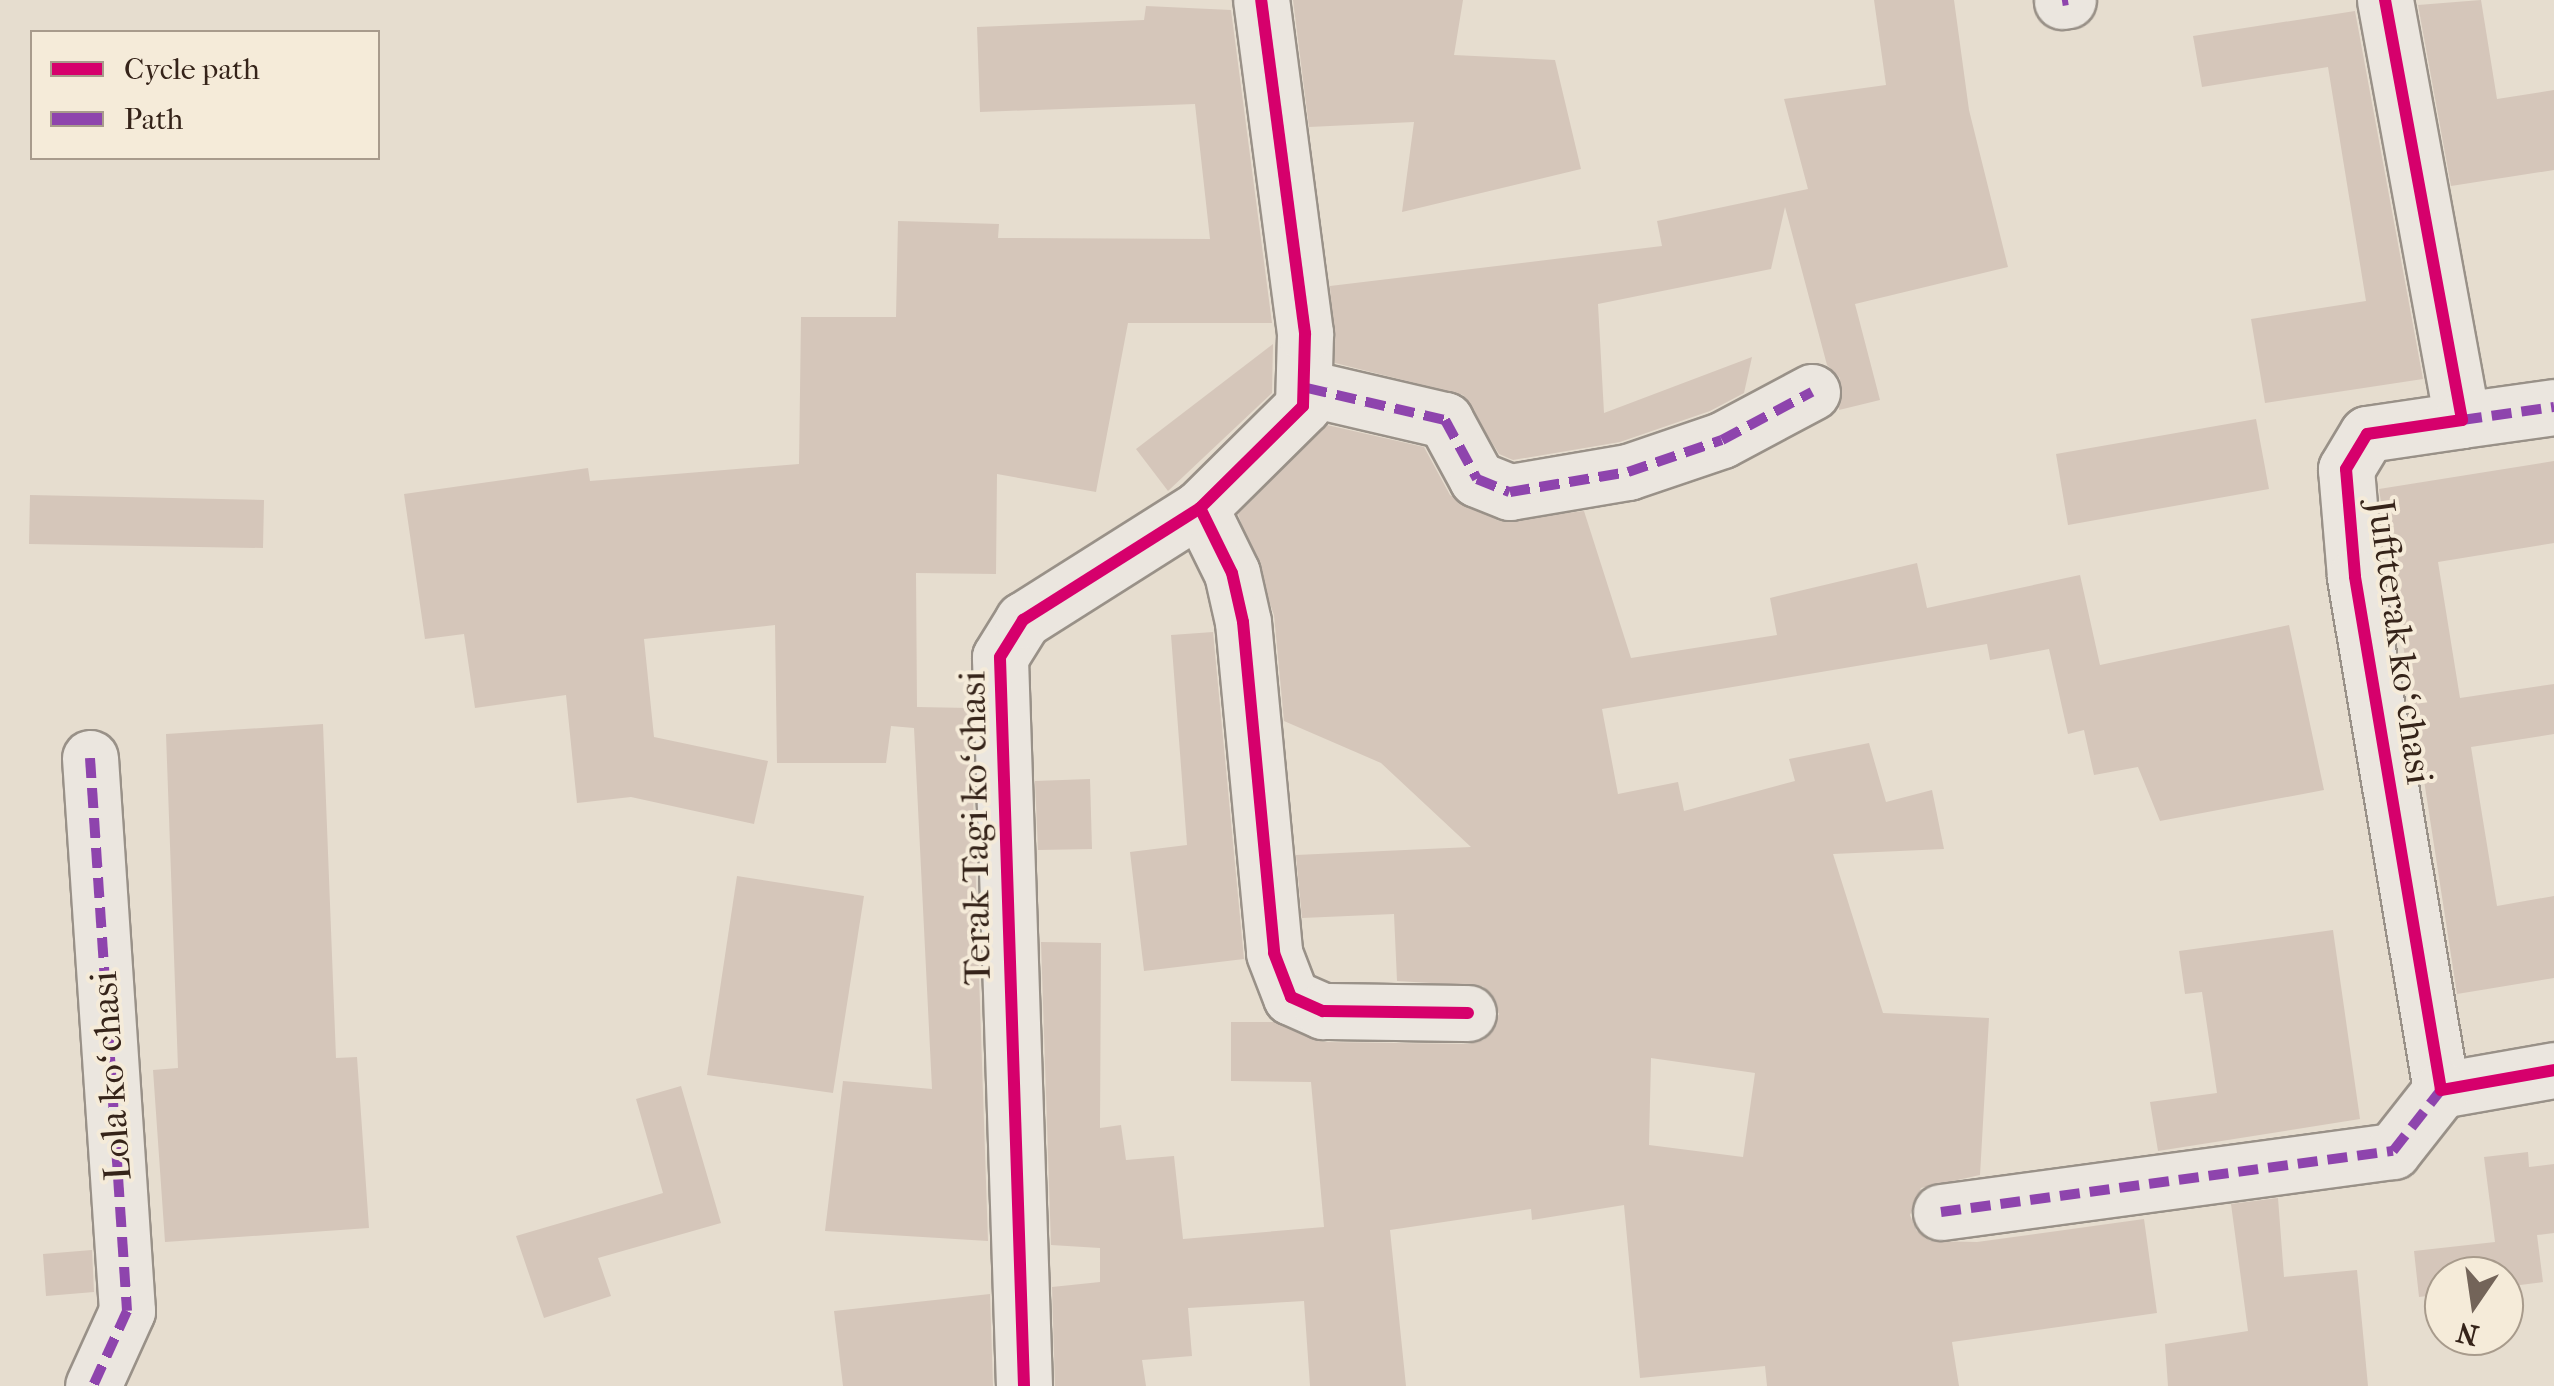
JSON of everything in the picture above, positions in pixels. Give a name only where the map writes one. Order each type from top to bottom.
[{"type":"street","points":[[1261,0],[1307,388],[1445,420],[1478,479],[1510,492],[1628,472],[1722,440],[1812,392]]},
{"type":"street","points":[[2386,0],[2462,420],[2554,407]]},
{"type":"street","name":"Terak Tagi koʻchasi","points":[[1024,1386],[1000,658],[1024,620],[1200,508],[1288,430],[1307,388]]},
{"type":"street","name":"Juftterak koʻchasi","points":[[2441,1090],[2356,577],[2346,468],[2366,434],[2462,420]]},
{"type":"street","points":[[1200,508],[1232,573],[1243,622],[1274,954],[1290,997],[1324,1011],[1468,1014]]},
{"type":"street","name":"Lola koʻchasi","points":[[90,758],[128,1312],[93,1386]]},
{"type":"street","points":[[1941,1212],[2393,1151],[2441,1090],[2554,1070]]},
{"type":"building","points":[[1293,0],[1463,0],[1454,55],[1555,60],[1581,169],[1402,212],[1414,122],[1309,127]]},
{"type":"building","points":[[1874,0],[1954,0],[1969,110],[2008,267],[1855,304],[1880,400],[1839,410],[1840,378],[1827,365],[1785,207],[1771,269],[1598,304],[1604,413],[1752,357],[1744,393],[1710,411],[1620,442],[1513,460],[1499,454],[1463,395],[1335,363],[1330,286],[1662,246],[1657,221],[1808,189],[1784,99],[1886,85]]},
{"type":"building","points":[[2481,0],[2497,99],[2554,90],[2554,170],[2451,186],[2418,5]]},
{"type":"building","points":[[1146,6],[1231,10],[1272,323],[1128,323],[1096,492],[997,474],[996,574],[916,573],[917,707],[970,708],[988,1241],[825,1231],[843,1081],[932,1089],[914,728],[891,726],[886,763],[777,763],[775,625],[644,639],[654,737],[768,761],[754,824],[631,797],[577,803],[566,695],[475,708],[464,634],[425,639],[404,494],[588,468],[590,481],[799,464],[801,317],[896,317],[898,221],[999,224],[998,238],[1210,239],[1195,104],[980,112],[977,27],[1144,20]]},
{"type":"building","points":[[2355,11],[2423,379],[2265,403],[2251,319],[2366,301],[2328,67],[2202,87],[2193,36]]},
{"type":"building","points":[[1273,344],[1272,393],[1168,491],[1136,449]]},
{"type":"building","points":[[2256,419],[2269,489],[2068,525],[2056,454]]},
{"type":"building","points":[[1327,425],[1424,447],[1450,495],[1499,521],[1584,511],[1631,658],[1777,635],[1770,598],[1917,563],[1927,608],[2080,575],[2100,665],[2289,625],[2324,790],[2160,821],[2138,767],[2094,775],[2084,730],[2068,734],[2049,649],[1990,660],[1987,644],[1602,709],[1618,794],[1678,782],[1684,811],[1795,781],[1789,759],[1869,743],[1886,802],[1932,790],[1944,849],[1833,854],[1883,1013],[1989,1018],[1980,1175],[1921,1188],[1910,1215],[1916,1230],[1930,1241],[1977,1242],[2144,1219],[2157,1313],[1952,1342],[1959,1386],[1767,1386],[1765,1366],[1640,1378],[1624,1205],[1532,1220],[1531,1209],[1390,1230],[1406,1386],[1310,1386],[1304,1301],[1188,1308],[1192,1356],[1142,1360],[1146,1386],[1055,1386],[1052,1287],[1100,1282],[1100,1248],[1051,1245],[1041,942],[1101,943],[1100,1128],[1121,1125],[1126,1160],[1174,1156],[1183,1239],[1324,1227],[1311,1082],[1231,1081],[1231,1022],[1274,1022],[1323,1042],[1468,1044],[1484,1040],[1499,1014],[1483,986],[1397,981],[1394,914],[1302,918],[1296,855],[1471,847],[1381,763],[1284,721],[1274,615],[1238,514]],"holes":[[[1651,1058],[1755,1073],[1743,1157],[1649,1145]]]},
{"type":"building","points":[[2554,461],[2554,543],[2438,562],[2460,698],[2554,684],[2554,734],[2471,747],[2497,906],[2554,896],[2554,978],[2457,994],[2379,489]]},
{"type":"building","points":[[30,495],[264,500],[263,548],[29,544]]},
{"type":"building","points":[[1213,632],[1244,959],[1144,971],[1130,852],[1187,845],[1171,635]]},
{"type":"building","points":[[323,724],[336,1058],[357,1057],[369,1228],[165,1242],[153,1070],[178,1068],[166,734]]},
{"type":"building","points":[[1090,779],[1092,849],[1038,850],[1035,781]]},
{"type":"building","points":[[737,876],[864,896],[833,1093],[707,1075]]},
{"type":"building","points":[[2333,930],[2360,1119],[2158,1151],[2150,1102],[2217,1093],[2202,992],[2185,994],[2179,951]]},
{"type":"building","points":[[681,1086],[721,1223],[598,1258],[611,1296],[544,1318],[516,1236],[663,1193],[636,1099]]},
{"type":"building","points":[[2528,1152],[2529,1167],[2554,1164],[2554,1233],[2537,1235],[2543,1282],[2524,1284],[2524,1256],[2424,1256],[2424,1296],[2419,1297],[2414,1251],[2495,1242],[2484,1157]]},
{"type":"building","points":[[2278,1198],[2284,1277],[2357,1270],[2368,1386],[2168,1386],[2165,1344],[2248,1331],[2231,1204]]},
{"type":"building","points":[[92,1250],[94,1292],[46,1296],[43,1254]]},
{"type":"building","points":[[990,1294],[993,1386],[843,1386],[834,1311]]},
{"type":"marked path","points":[[2062,1],[2068,0]]},
{"type":"marked path","points":[[1307,388],[1445,420],[1477,479],[1510,492],[1628,472],[1722,440],[1812,392]]},
{"type":"marked path","points":[[2462,420],[2554,407]]},
{"type":"marked path","points":[[90,758],[127,1311],[93,1386]]},
{"type":"marked path","points":[[1941,1212],[2393,1151],[2441,1090]]},
{"type":"cycle path","points":[[1024,1386],[1000,657],[1023,620],[1200,508],[1303,406],[1305,333],[1261,0]]},
{"type":"cycle path","points":[[2385,0],[2462,420],[2367,434],[2346,469],[2355,577],[2441,1090],[2554,1070]]},
{"type":"cycle path","points":[[1200,508],[1232,573],[1243,622],[1274,953],[1291,997],[1323,1011],[1468,1013]]}]
